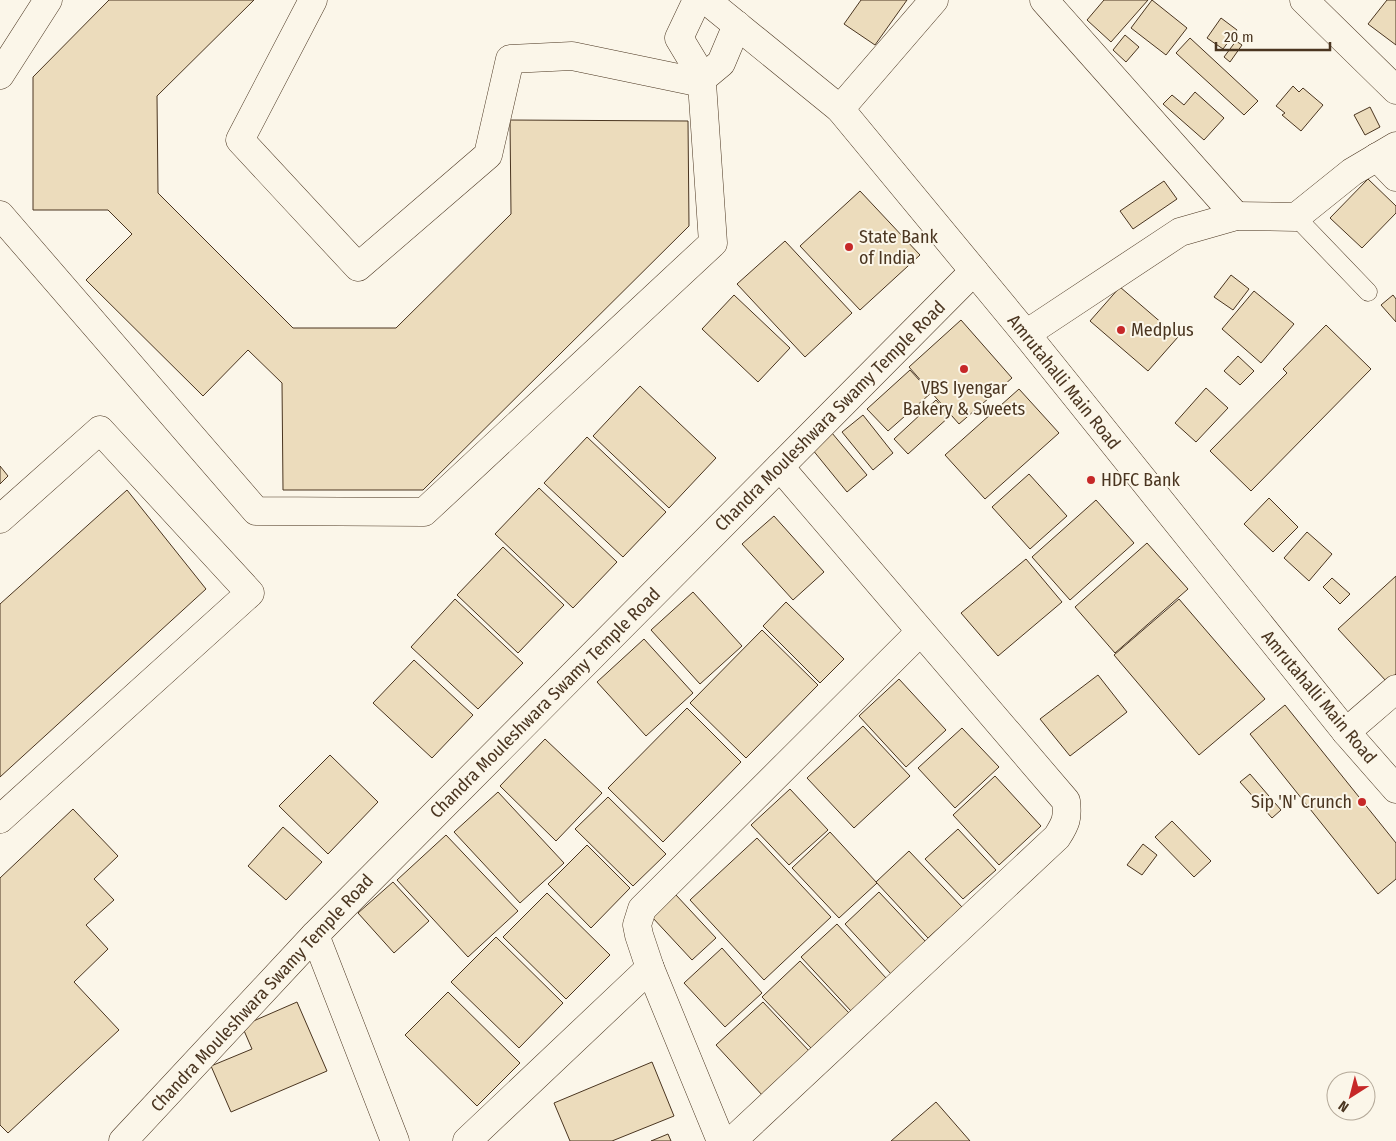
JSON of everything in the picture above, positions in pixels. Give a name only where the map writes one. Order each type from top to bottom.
[{"type":"street","points":[[0,75],[48,0]]},
{"type":"street","points":[[313,0],[240,140],[358,267],[488,155],[510,59],[572,56],[702,80]]},
{"type":"street","points":[[0,215],[256,511],[424,512],[713,243],[702,80],[679,38],[697,0]]},
{"type":"street","name":"Amrutahalli Main Road","points":[[706,0],[840,110],[1026,334],[1346,732],[1396,789]]},
{"type":"street","points":[[840,110],[934,0]]},
{"type":"street","points":[[1044,0],[1236,216]]},
{"type":"street","points":[[1304,0],[1396,90]]},
{"type":"street","points":[[702,80],[721,63],[737,24]]},
{"type":"street","points":[[1026,334],[1180,232],[1236,216],[1296,218],[1352,172],[1387,152],[1396,177]]},
{"type":"street","name":"Chandra Mouleshwara Swamy Temple Road","points":[[122,1141],[315,935],[974,271]]},
{"type":"street","points":[[0,520],[100,430],[250,593],[0,818]]},
{"type":"street","points":[[732,1141],[1044,849],[1065,825],[1068,814],[1066,801],[780,466]]},
{"type":"street","points":[[721,1141],[650,968],[637,925],[642,909],[920,632]]},
{"type":"street","points":[[1346,732],[1396,689]]},
{"type":"street","points":[[315,935],[395,1141]]},
{"type":"street","points":[[467,1141],[650,968]]},
{"type":"lane","points":[[1296,218],[1368,292]]},
{"type":"building","points":[[109,0],[254,0],[157,96],[158,193],[293,328],[396,328],[511,214],[510,120],[688,121],[689,226],[423,490],[283,490],[282,383],[248,350],[203,396],[86,280],[132,234],[108,210],[33,210],[33,77]]},
{"type":"building","points":[[861,0],[907,0],[875,45],[844,24]]},
{"type":"building","points":[[1104,0],[1148,0],[1111,42],[1087,20]]},
{"type":"building","points":[[1152,0],[1187,28],[1166,55],[1131,28]]},
{"type":"building","points":[[1387,0],[1396,0],[1396,45],[1368,24]]},
{"type":"building","points":[[1221,18],[1237,30],[1223,49],[1207,38]]},
{"type":"building","points":[[1125,35],[1139,47],[1126,62],[1113,50]]},
{"type":"building","points":[[1190,38],[1258,101],[1244,115],[1176,53]]},
{"type":"building","points":[[1236,41],[1242,45],[1230,62],[1224,57]]},
{"type":"building","points":[[1293,86],[1299,92],[1303,88],[1323,105],[1301,131],[1282,115],[1285,113],[1276,106]]},
{"type":"building","points":[[1195,92],[1224,118],[1204,140],[1163,104],[1172,95],[1184,105]]},
{"type":"building","points":[[1370,107],[1380,127],[1365,135],[1354,115]]},
{"type":"building","points":[[1368,179],[1396,206],[1396,213],[1362,248],[1330,218]]},
{"type":"building","points":[[1164,181],[1177,199],[1133,229],[1120,211]]},
{"type":"building","points":[[860,191],[920,255],[860,310],[800,246]]},
{"type":"building","points":[[785,241],[852,313],[805,357],[737,284]]},
{"type":"building","points":[[1231,275],[1249,289],[1233,310],[1214,297]]},
{"type":"building","points":[[1120,287],[1178,337],[1148,371],[1090,321]]},
{"type":"building","points":[[1254,291],[1294,324],[1261,363],[1222,329]]},
{"type":"building","points":[[734,295],[790,348],[758,382],[702,329]]},
{"type":"building","points":[[1393,295],[1396,299],[1396,322],[1381,305]]},
{"type":"building","points":[[961,320],[1012,378],[959,424],[909,367]]},
{"type":"building","points":[[1326,325],[1371,369],[1251,491],[1210,451],[1287,373],[1283,369]]},
{"type":"building","points":[[1238,356],[1254,371],[1240,385],[1224,371]]},
{"type":"building","points":[[910,370],[931,393],[888,431],[867,409]]},
{"type":"building","points":[[640,386],[716,458],[669,508],[593,436]]},
{"type":"building","points":[[1206,388],[1228,408],[1196,442],[1175,423]]},
{"type":"building","points":[[1019,389],[1059,433],[985,499],[945,455]]},
{"type":"building","points":[[936,400],[950,416],[908,454],[894,439]]},
{"type":"building","points":[[863,415],[893,453],[873,470],[842,432]]},
{"type":"building","points":[[832,433],[867,475],[847,492],[812,449]]},
{"type":"building","points":[[587,437],[666,512],[623,557],[544,483]]},
{"type":"building","points":[[0,466],[8,476],[0,484]]},
{"type":"building","points":[[1029,474],[1067,516],[1030,549],[992,507]]},
{"type":"building","points":[[539,488],[617,562],[573,608],[495,534]]},
{"type":"building","points":[[127,490],[206,589],[0,777],[0,604]]},
{"type":"building","points":[[1269,498],[1298,527],[1273,552],[1244,524]]},
{"type":"building","points":[[1096,500],[1134,543],[1070,600],[1032,557]]},
{"type":"building","points":[[774,516],[824,572],[793,600],[742,544]]},
{"type":"building","points":[[1307,532],[1332,554],[1309,581],[1284,558]]},
{"type":"building","points":[[1147,543],[1188,589],[1115,653],[1075,607]]},
{"type":"building","points":[[503,547],[564,605],[518,653],[457,595]]},
{"type":"building","points":[[1026,559],[1062,602],[998,656],[961,613]]},
{"type":"building","points":[[1396,576],[1396,674],[1387,682],[1338,629]]},
{"type":"building","points":[[1332,578],[1350,594],[1340,604],[1323,587]]},
{"type":"building","points":[[693,592],[742,646],[700,684],[651,630]]},
{"type":"building","points":[[455,599],[523,663],[478,709],[411,647]]},
{"type":"building","points":[[1179,599],[1265,699],[1199,755],[1114,655]]},
{"type":"building","points":[[786,602],[844,659],[820,683],[763,626]]},
{"type":"building","points":[[762,630],[818,685],[746,758],[690,703]]},
{"type":"building","points":[[644,639],[693,693],[646,736],[597,682]]},
{"type":"building","points":[[414,660],[473,715],[432,758],[373,703]]},
{"type":"building","points":[[1098,675],[1127,712],[1070,756],[1040,719]]},
{"type":"building","points":[[899,679],[946,730],[906,767],[859,716]]},
{"type":"building","points":[[1285,705],[1396,843],[1396,879],[1378,894],[1250,734]]},
{"type":"building","points":[[687,708],[741,762],[663,842],[608,788]]},
{"type":"building","points":[[863,726],[910,776],[854,828],[807,778]]},
{"type":"building","points":[[962,728],[999,767],[955,808],[918,768]]},
{"type":"building","points":[[545,739],[602,793],[556,841],[500,786]]},
{"type":"building","points":[[330,755],[378,802],[328,854],[279,806]]},
{"type":"building","points":[[1250,774],[1281,810],[1272,818],[1240,782]]},
{"type":"building","points":[[995,776],[1041,826],[999,865],[953,815]]},
{"type":"building","points":[[790,789],[828,830],[789,865],[751,825]]},
{"type":"building","points":[[498,792],[564,863],[520,903],[454,832]]},
{"type":"building","points":[[608,797],[666,854],[633,886],[575,829]]},
{"type":"building","points":[[73,809],[118,856],[94,879],[114,900],[86,925],[108,949],[74,982],[119,1030],[8,1133],[0,1125],[0,878]]},
{"type":"building","points":[[1172,821],[1211,861],[1194,877],[1155,837]]},
{"type":"building","points":[[283,827],[322,862],[286,900],[248,866]]},
{"type":"building","points":[[958,829],[996,870],[963,899],[925,859]]},
{"type":"building","points":[[830,832],[877,883],[839,918],[792,868]]},
{"type":"building","points":[[446,835],[518,911],[468,957],[397,880]]},
{"type":"building","points":[[757,838],[831,917],[764,980],[690,900]]},
{"type":"building","points":[[1143,844],[1157,855],[1142,875],[1127,865]]},
{"type":"building","points":[[587,845],[630,888],[591,928],[548,884]]},
{"type":"building","points":[[909,851],[962,907],[928,938],[876,882]]},
{"type":"building","points":[[393,882],[429,921],[394,953],[358,913]]},
{"type":"building","points":[[879,892],[926,942],[891,974],[845,924]]},
{"type":"building","points":[[547,893],[610,955],[566,999],[503,937]]},
{"type":"building","points":[[676,895],[716,938],[692,960],[652,917]]},
{"type":"building","points":[[837,924],[886,978],[851,1011],[801,957]]},
{"type":"building","points":[[496,937],[563,1003],[519,1048],[451,982]]},
{"type":"building","points":[[722,948],[762,993],[725,1027],[684,983]]},
{"type":"building","points":[[800,961],[849,1013],[811,1048],[762,997]]},
{"type":"building","points":[[448,992],[520,1063],[477,1106],[405,1035]]},
{"type":"building","points":[[297,1002],[327,1071],[231,1112],[211,1066],[252,1049],[242,1026]]},
{"type":"building","points":[[763,1002],[810,1052],[763,1096],[716,1045]]},
{"type":"building","points":[[652,1062],[674,1116],[612,1141],[570,1141],[554,1103]]},
{"type":"building","points":[[936,1102],[970,1141],[891,1141]]},
{"type":"building","points":[[668,1134],[671,1141],[651,1141]]},
{"type":"place","name":"State Bank of India","points":[[849,247]]},
{"type":"place","name":"Medplus","points":[[1121,330]]},
{"type":"place","name":"VBS Iyengar Bakery & Sweets","points":[[964,369]]},
{"type":"place","name":"HDFC Bank","points":[[1091,480]]},
{"type":"place","name":"Sip 'N' Crunch","points":[[1362,802]]}]
